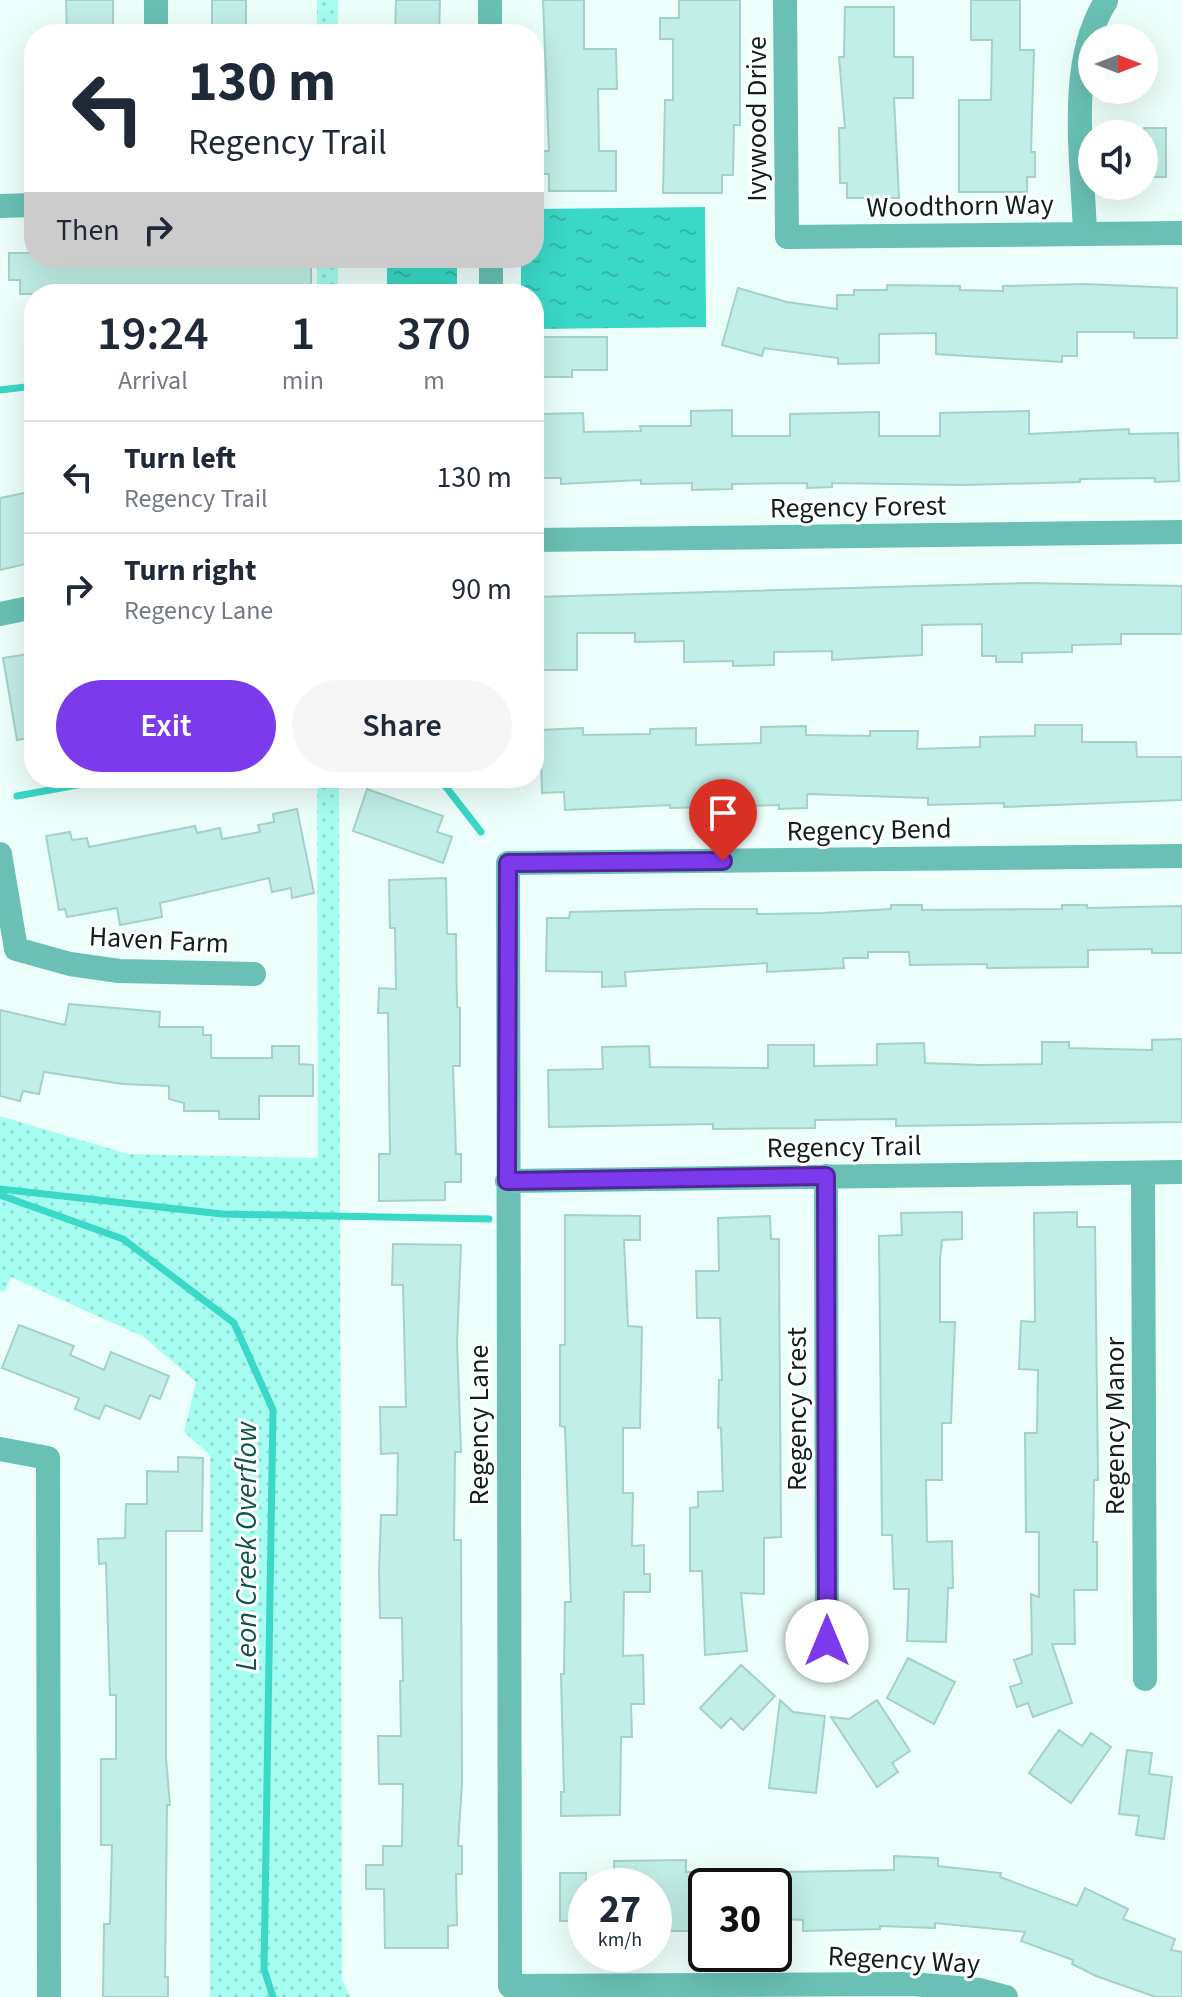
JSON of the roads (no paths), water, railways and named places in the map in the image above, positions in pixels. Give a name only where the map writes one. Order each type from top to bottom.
[{"type":"street","points":[[156,0],[156,24]]},
{"type":"street","points":[[490,0],[490,24]]},
{"type":"street","name":"Ivywood Drive","points":[[785,0],[787,237]]},
{"type":"street","points":[[1085,234],[1081,75],[1093,21],[1106,1]]},
{"type":"street","points":[[0,206],[24,205]]},
{"type":"street","name":"Woodthorn Way","points":[[787,237],[1182,233]]},
{"type":"street","name":"Regency Forest","points":[[544,540],[1182,532]]},
{"type":"street","points":[[0,614],[24,609]]},
{"type":"street","name":"Haven Farm","points":[[0,854],[16,949],[70,964],[119,971],[254,974]]},
{"type":"street","name":"Regency Bend","points":[[508,863],[1182,856]]},
{"type":"street","name":"Regency Lane","points":[[508,863],[510,1986]]},
{"type":"street","name":"Regency Trail","points":[[507,1181],[1182,1172]]},
{"type":"street","name":"Regency Manor","points":[[1143,1173],[1145,1679]]},
{"type":"street","name":"Regency Crest","points":[[826,1176],[827,1641]]},
{"type":"street","points":[[0,1449],[48,1458],[49,1997]]},
{"type":"street","name":"Regency Way","points":[[510,1986],[912,1984],[980,1990],[1006,1997]]},
{"type":"water","points":[[705,207],[706,327],[544,329],[544,284],[521,284],[521,268],[544,268],[544,209]]},
{"type":"water","points":[[387,268],[457,268],[457,284],[387,284]]},
{"type":"waterway","points":[[0,390],[24,387]]},
{"type":"waterway","points":[[17,796],[61,788]]},
{"type":"waterway","points":[[447,788],[481,832]]},
{"type":"waterway","points":[[0,1189],[222,1214],[489,1219]]},
{"type":"waterway","name":"Leon Creek Overflow","points":[[0,1195],[123,1239],[234,1323],[273,1410],[264,1969],[273,1997]]}]
